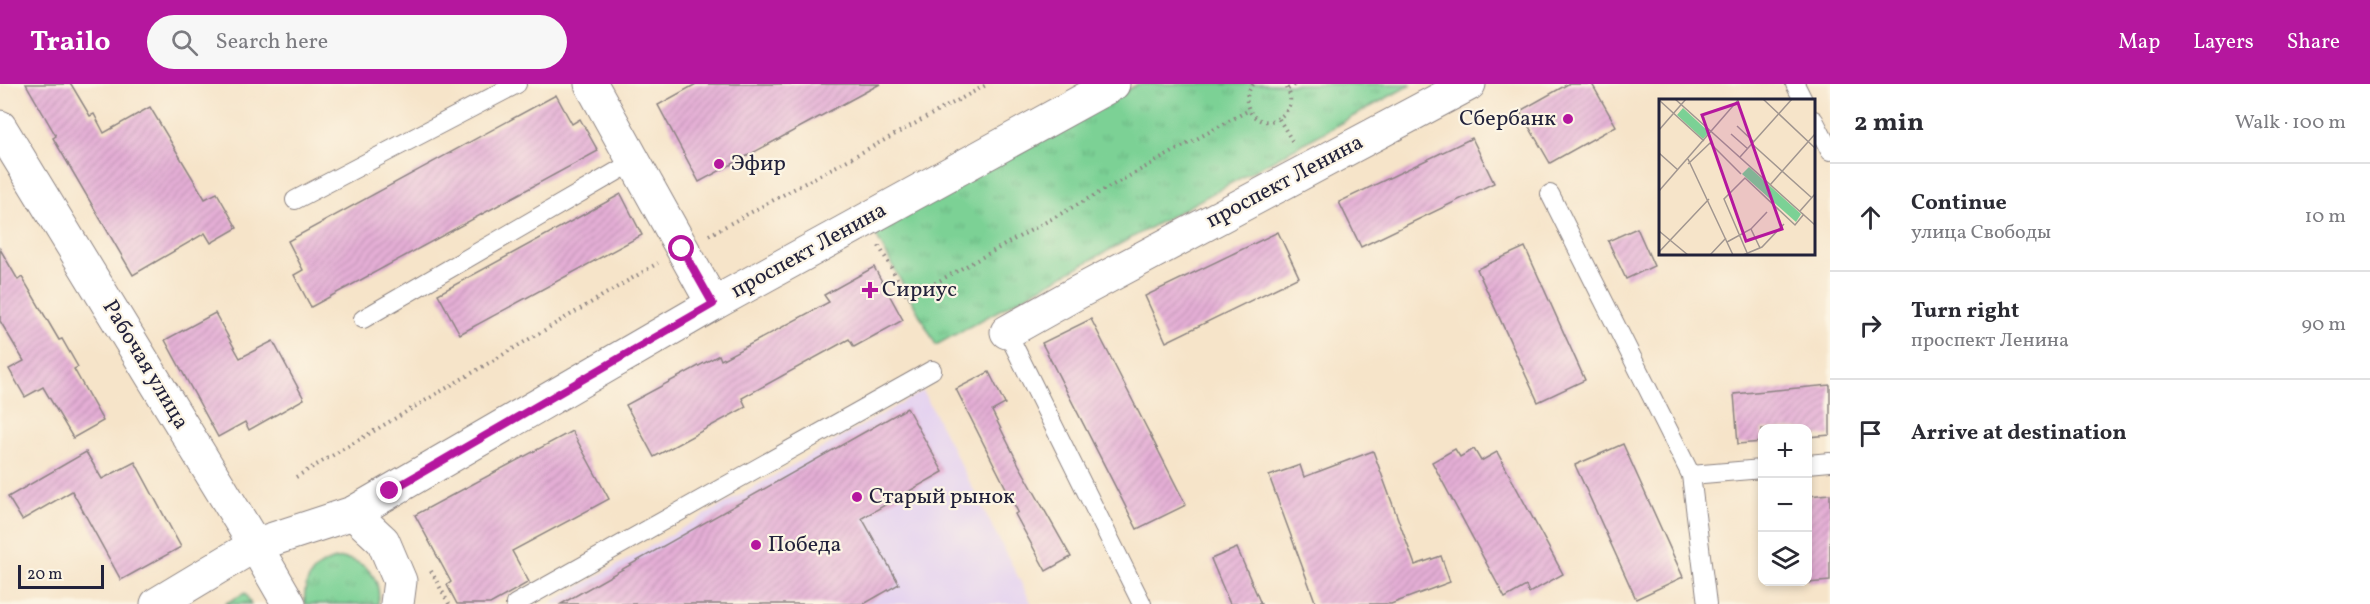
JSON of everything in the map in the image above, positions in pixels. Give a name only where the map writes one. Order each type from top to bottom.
[{"type":"street","name":"проспект Ленина","points":[[157,604],[255,545],[353,513],[713,304],[1113,84]]},
{"type":"street","name":"проспект Ленина","points":[[1007,332],[1469,84]]},
{"type":"street","points":[[594,85],[633,162],[713,304]]},
{"type":"street","name":"Рабочая улица","points":[[0,127],[289,604]]},
{"type":"street","points":[[353,513],[383,541],[400,581],[397,604]]},
{"type":"lane","points":[[295,200],[517,84]]},
{"type":"lane","points":[[1795,84],[1802,99]]},
{"type":"lane","points":[[1815,122],[1830,152]]},
{"type":"lane","points":[[363,319],[633,162]]},
{"type":"lane","points":[[1550,194],[1690,475],[1707,604]]},
{"type":"lane","points":[[1007,332],[1142,604]]},
{"type":"lane","points":[[515,604],[932,370]]},
{"type":"lane","points":[[1812,464],[1830,462]]},
{"type":"lane","points":[[1690,475],[1758,469]]},
{"type":"path","points":[[296,477],[682,249],[988,84]]},
{"type":"path","points":[[1253,84],[1247,93],[1246,102],[1249,110],[1254,117],[1271,121],[1279,119],[1290,105],[1288,88],[1284,84]]},
{"type":"path","points":[[1288,88],[1296,84]]},
{"type":"path","points":[[865,220],[908,298],[1249,110]]},
{"type":"shaded area","name":"Старый рынок","points":[[923,391],[1032,604],[549,604]]},
{"type":"green space","points":[[1138,84],[1412,84],[936,345],[873,230]]},
{"type":"green space","points":[[342,558],[359,563],[371,573],[378,587],[378,604],[305,604],[306,586],[313,572],[325,563]]},
{"type":"green space","points":[[245,593],[251,604],[224,604]]},
{"type":"building","points":[[26,84],[71,84],[90,116],[94,114],[104,133],[150,107],[205,199],[217,193],[237,228],[211,243],[205,233],[133,275],[53,138],[56,136]]},
{"type":"building","points":[[696,84],[880,84],[699,182],[658,105]]},
{"type":"building","name":"Сбербанк","points":[[1568,84],[1592,84],[1616,126],[1550,163],[1520,111]]},
{"type":"building","points":[[556,95],[572,124],[580,119],[598,151],[311,307],[294,275],[303,270],[288,241]]},
{"type":"building","points":[[1472,138],[1494,183],[1361,247],[1339,202]]},
{"type":"building","points":[[621,194],[642,235],[460,334],[438,294]]},
{"type":"building","points":[[1637,228],[1654,266],[1626,279],[1608,241]]},
{"type":"building","points":[[1278,232],[1299,277],[1166,342],[1145,296]]},
{"type":"building","points":[[1525,247],[1585,380],[1538,402],[1477,269]]},
{"type":"building","points":[[0,249],[18,280],[22,277],[59,340],[62,339],[78,367],[74,369],[103,421],[73,438],[43,387],[25,397],[9,369],[24,361],[0,321]]},
{"type":"building","points":[[874,267],[903,320],[854,347],[849,339],[742,398],[746,407],[654,457],[626,405],[719,355],[721,360],[829,302],[824,295]]},
{"type":"building","points":[[215,313],[240,358],[273,341],[304,399],[249,430],[245,422],[218,437],[165,340]]},
{"type":"building","points":[[1091,319],[1186,505],[1137,529],[1042,343]]},
{"type":"building","points":[[989,372],[1005,404],[992,411],[1019,465],[1071,557],[1046,571],[1015,514],[1018,512],[956,389]]},
{"type":"building","points":[[1830,385],[1830,435],[1812,437],[1812,424],[1758,424],[1758,442],[1738,444],[1734,394]]},
{"type":"building","name":"Старый рынок","points":[[907,408],[943,472],[862,518],[899,584],[864,604],[561,604]]},
{"type":"building","points":[[572,431],[609,499],[512,551],[529,582],[490,604],[457,604],[447,585],[451,582],[415,515]]},
{"type":"building","points":[[1623,444],[1683,577],[1636,599],[1575,465]]},
{"type":"building","points":[[1455,449],[1460,457],[1474,449],[1481,461],[1497,452],[1563,574],[1529,593],[1526,586],[1505,598],[1432,462]]},
{"type":"building","points":[[1373,451],[1415,565],[1441,556],[1450,582],[1391,604],[1316,604],[1269,476],[1300,465],[1304,477]]},
{"type":"building","points":[[86,452],[102,479],[135,462],[181,547],[121,580],[72,491],[22,520],[8,497]]},
{"type":"building","points":[[1830,494],[1830,581],[1812,583],[1812,496]]},
{"type":"building","points":[[1237,548],[1261,604],[1230,604],[1211,559]]},
{"type":"place","name":"Сбербанк","points":[[1568,119]]},
{"type":"place","name":"Эфир","points":[[719,164]]},
{"type":"place","name":"Сириус","points":[[870,290]]},
{"type":"place","name":"Старый рынок","points":[[857,497]]},
{"type":"place","name":"Победа","points":[[756,545]]},
{"type":"route","points":[[390,491],[713,304],[682,249]]}]
